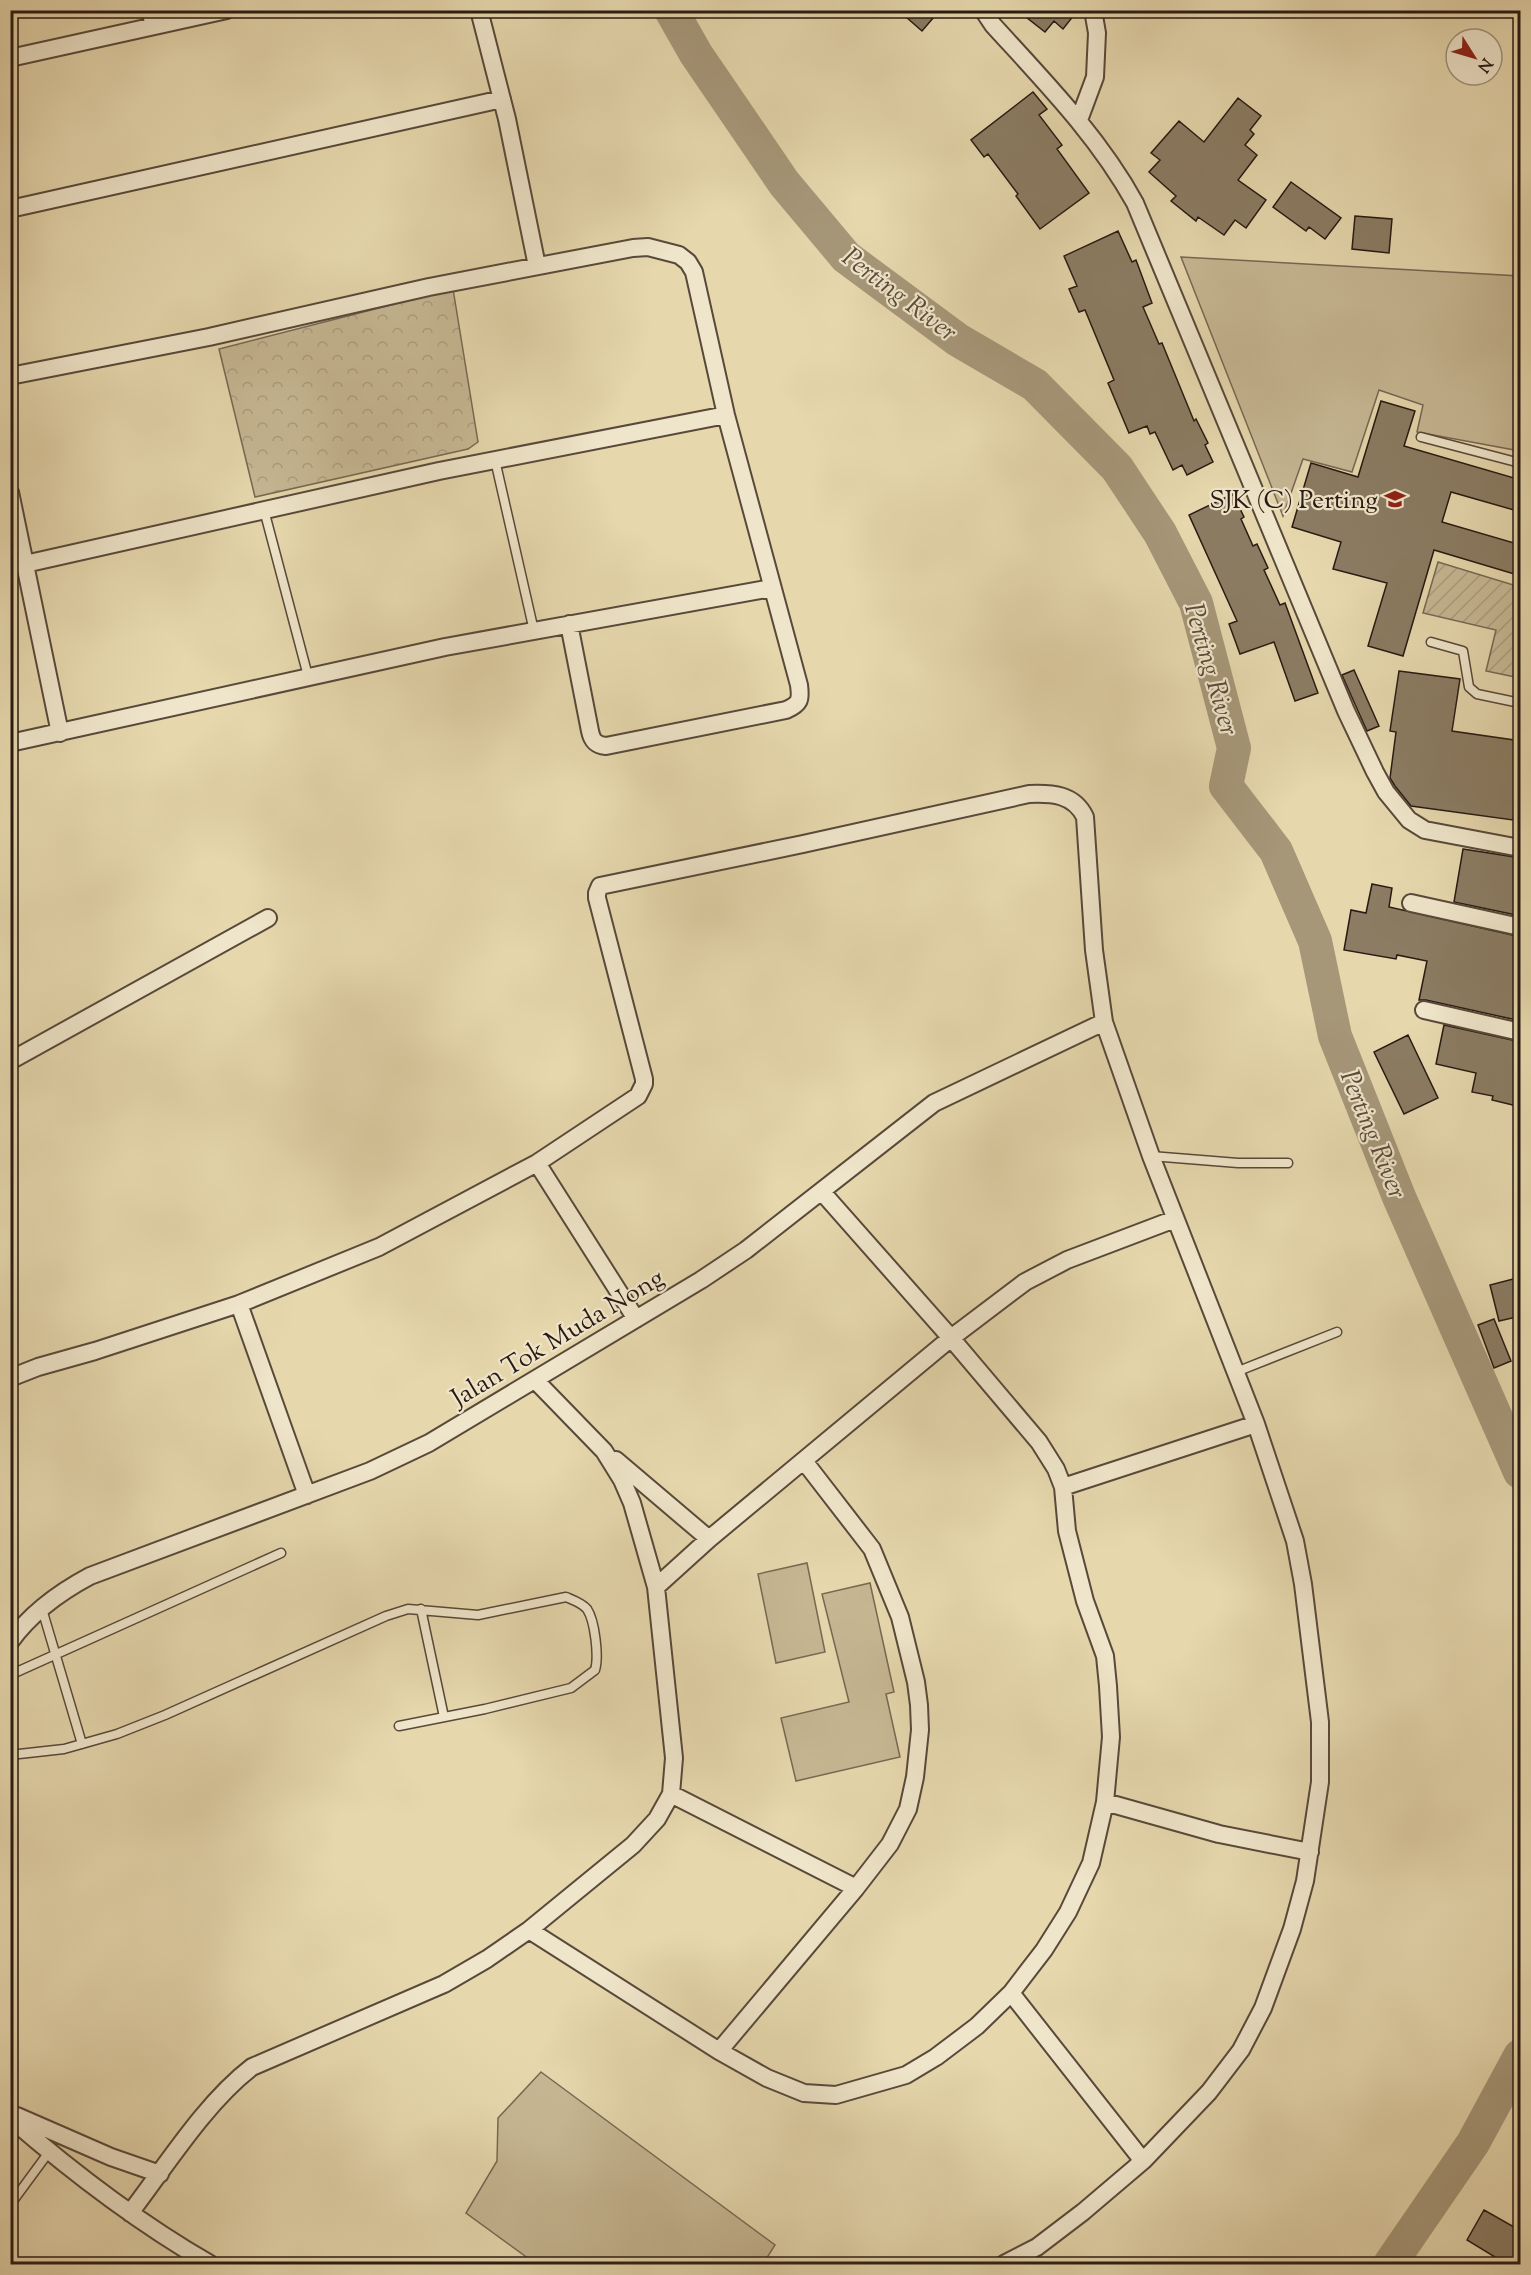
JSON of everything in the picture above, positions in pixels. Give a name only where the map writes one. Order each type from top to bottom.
[{"type":"street","points":[[10,58],[152,18],[227,10]]},
{"type":"street","points":[[479,10],[502,99],[537,266]]},
{"type":"street","points":[[982,10],[1079,120],[1122,180],[1135,203],[1347,711],[1386,792],[1408,820],[1425,830],[1521,848]]},
{"type":"street","points":[[1079,120],[1095,77],[1097,33],[1093,10]]},
{"type":"street","points":[[10,209],[502,99]]},
{"type":"street","points":[[10,376],[209,338],[429,287],[640,247],[663,249],[679,255],[688,262],[694,272],[726,415],[799,685],[800,700],[798,705],[786,710],[606,746],[598,745],[592,739],[569,624]]},
{"type":"street","points":[[26,564],[495,460],[726,415]]},
{"type":"street","points":[[10,492],[60,733]]},
{"type":"street","points":[[10,743],[445,646],[772,588]]},
{"type":"street","points":[[10,1378],[38,1367],[239,1304],[379,1246],[537,1163],[638,1096],[644,1084],[597,898],[598,889],[603,884],[803,844],[1029,794],[1047,793],[1065,796],[1075,803],[1085,817],[1094,950],[1104,1022],[1151,1156],[1256,1424],[1295,1541],[1304,1584],[1320,1722],[1320,1782],[1305,1881],[1292,1929],[1263,2008],[1241,2050],[1209,2092],[1143,2161],[1083,2212],[1037,2247],[1004,2265]]},
{"type":"street","points":[[1411,903],[1521,927]]},
{"type":"street","points":[[10,1061],[268,918]]},
{"type":"street","points":[[1424,1010],[1521,1032]]},
{"type":"street","name":"Jalan Tok Muda Nong","points":[[10,1642],[42,1609],[69,1588],[110,1567],[163,1550],[370,1471],[429,1443],[536,1381],[746,1250],[934,1103],[1104,1022]]},
{"type":"street","points":[[537,1163],[636,1319]]},
{"type":"street","points":[[529,1930],[719,2051],[767,2078],[804,2093],[836,2095],[906,2075],[977,2026],[1011,1993],[1044,1950],[1068,1912],[1091,1863],[1105,1802],[1111,1737],[1105,1656],[1085,1601],[1067,1531],[1063,1487],[1056,1469],[1039,1442],[822,1192]]},
{"type":"street","points":[[656,1587],[709,1539],[951,1338],[1025,1282],[1046,1270],[1175,1219]]},
{"type":"street","points":[[239,1304],[307,1495]]},
{"type":"street","points":[[536,1381],[604,1451],[709,1539]]},
{"type":"street","points":[[1063,1487],[1256,1424]]},
{"type":"street","points":[[130,2212],[218,2097],[252,2067],[444,1984],[487,1959],[529,1930],[633,1845],[657,1819],[672,1794],[674,1758],[656,1587],[632,1503],[622,1480],[604,1451]]},
{"type":"street","points":[[719,2051],[856,1888],[890,1844],[908,1809],[915,1777],[920,1730],[919,1705],[916,1682],[900,1617],[872,1549],[804,1461]]},
{"type":"street","points":[[672,1794],[856,1888]]},
{"type":"street","points":[[1105,1802],[1210,1832],[1310,1852]]},
{"type":"street","points":[[1011,1993],[1143,2161]]},
{"type":"street","points":[[10,2115],[111,2157],[160,2174]]},
{"type":"street","points":[[10,2115],[49,2152],[176,2245],[210,2265]]},
{"type":"lane","points":[[1421,437],[1521,464]]},
{"type":"lane","points":[[495,460],[534,631]]},
{"type":"lane","points":[[264,510],[308,676]]},
{"type":"lane","points":[[1431,642],[1463,651],[1469,687],[1477,694],[1521,703]]},
{"type":"lane","points":[[1151,1156],[1238,1163],[1288,1163]]},
{"type":"lane","points":[[1236,1372],[1337,1332]]},
{"type":"lane","points":[[10,1675],[281,1553]]},
{"type":"lane","points":[[10,1755],[64,1749],[117,1734],[165,1715],[386,1616],[408,1609],[478,1615],[566,1597],[587,1609],[598,1661],[596,1670],[572,1688],[399,1726]]},
{"type":"lane","points":[[42,1609],[82,1744]]},
{"type":"lane","points":[[422,1609],[444,1717]]},
{"type":"lane","points":[[10,2205],[49,2152]]},
{"type":"green space","points":[[1181,257],[1520,276],[1520,451],[1417,432],[1423,405],[1379,390],[1352,472],[1303,459],[1283,516]]},
{"type":"green space","points":[[453,289],[478,442],[468,449],[255,497],[219,349]]},
{"type":"green space","points":[[1438,562],[1520,587],[1520,678],[1486,671],[1496,630],[1423,613]]},
{"type":"green space","points":[[807,1563],[825,1652],[776,1663],[758,1574]]},
{"type":"green space","points":[[870,1583],[894,1692],[886,1694],[900,1757],[796,1781],[781,1718],[849,1702],[822,1594]]},
{"type":"green space","points":[[541,2072],[775,2245],[763,2264],[536,2264],[466,2213],[497,2161],[498,2118]]},
{"type":"building","points":[[898,10],[940,10],[922,31]]},
{"type":"building","points":[[1017,10],[1078,10],[1063,29],[1054,21],[1045,32]]},
{"type":"building","points":[[1033,92],[1047,109],[1039,115],[1062,145],[1057,149],[1089,193],[1040,229],[1016,196],[1018,194],[988,154],[984,157],[971,140]]},
{"type":"building","points":[[1238,98],[1261,116],[1250,130],[1254,134],[1245,145],[1257,155],[1238,180],[1266,200],[1246,228],[1235,220],[1224,235],[1198,217],[1196,221],[1171,201],[1176,196],[1149,172],[1160,160],[1151,153],[1179,121],[1204,142]]},
{"type":"building","points":[[1291,182],[1341,218],[1325,239],[1309,227],[1306,231],[1273,207]]},
{"type":"building","points":[[1355,216],[1392,219],[1389,253],[1352,249]]},
{"type":"building","points":[[1118,231],[1132,262],[1136,260],[1152,303],[1143,307],[1159,344],[1162,343],[1194,421],[1196,419],[1208,443],[1205,445],[1213,462],[1187,475],[1182,465],[1173,470],[1155,432],[1150,434],[1147,426],[1129,433],[1108,383],[1114,380],[1085,310],[1079,312],[1069,289],[1077,286],[1064,256]]},
{"type":"building","points":[[1381,401],[1415,411],[1404,446],[1521,480],[1521,512],[1451,492],[1442,522],[1521,545],[1521,576],[1434,550],[1403,656],[1368,646],[1387,583],[1333,569],[1341,542],[1292,527],[1311,463],[1358,477]]},
{"type":"building","points":[[1233,494],[1244,517],[1241,519],[1253,546],[1257,544],[1268,568],[1264,570],[1280,605],[1285,603],[1318,693],[1295,701],[1274,642],[1240,654],[1229,624],[1237,621],[1189,515]]},
{"type":"building","points":[[1354,670],[1379,726],[1367,731],[1342,675]]},
{"type":"building","points":[[1399,671],[1460,679],[1452,731],[1521,741],[1521,779],[1519,779],[1513,820],[1411,806],[1395,786],[1390,778],[1396,732],[1390,731]]},
{"type":"building","points":[[1463,849],[1521,858],[1521,916],[1454,902]]},
{"type":"building","points":[[1372,884],[1392,888],[1389,907],[1521,937],[1521,1021],[1419,1000],[1427,961],[1397,955],[1396,959],[1344,950],[1351,910],[1366,913]]},
{"type":"building","points":[[1444,1025],[1521,1042],[1521,1107],[1492,1100],[1493,1096],[1472,1092],[1476,1073],[1436,1064]]},
{"type":"building","points":[[1408,1035],[1438,1098],[1404,1114],[1374,1052]]},
{"type":"building","points":[[1521,1277],[1521,1316],[1499,1321],[1490,1285]]},
{"type":"building","points":[[1494,1319],[1511,1361],[1494,1368],[1478,1325]]},
{"type":"building","points":[[1484,2210],[1521,2231],[1521,2265],[1508,2265],[1467,2240]]},
{"type":"waterway","name":"Perting River","points":[[671,10],[696,54],[784,183],[846,257],[958,340],[1035,385],[1117,468],[1160,533],[1196,603],[1234,748],[1226,786],[1276,851],[1315,941],[1335,1036],[1399,1197],[1520,1472]]},
{"type":"waterway","name":"Perting River","points":[[1390,2264],[1473,2143],[1520,2056]]},
{"type":"place","name":"SJK (C) Perting","points":[[1395,499]]}]
